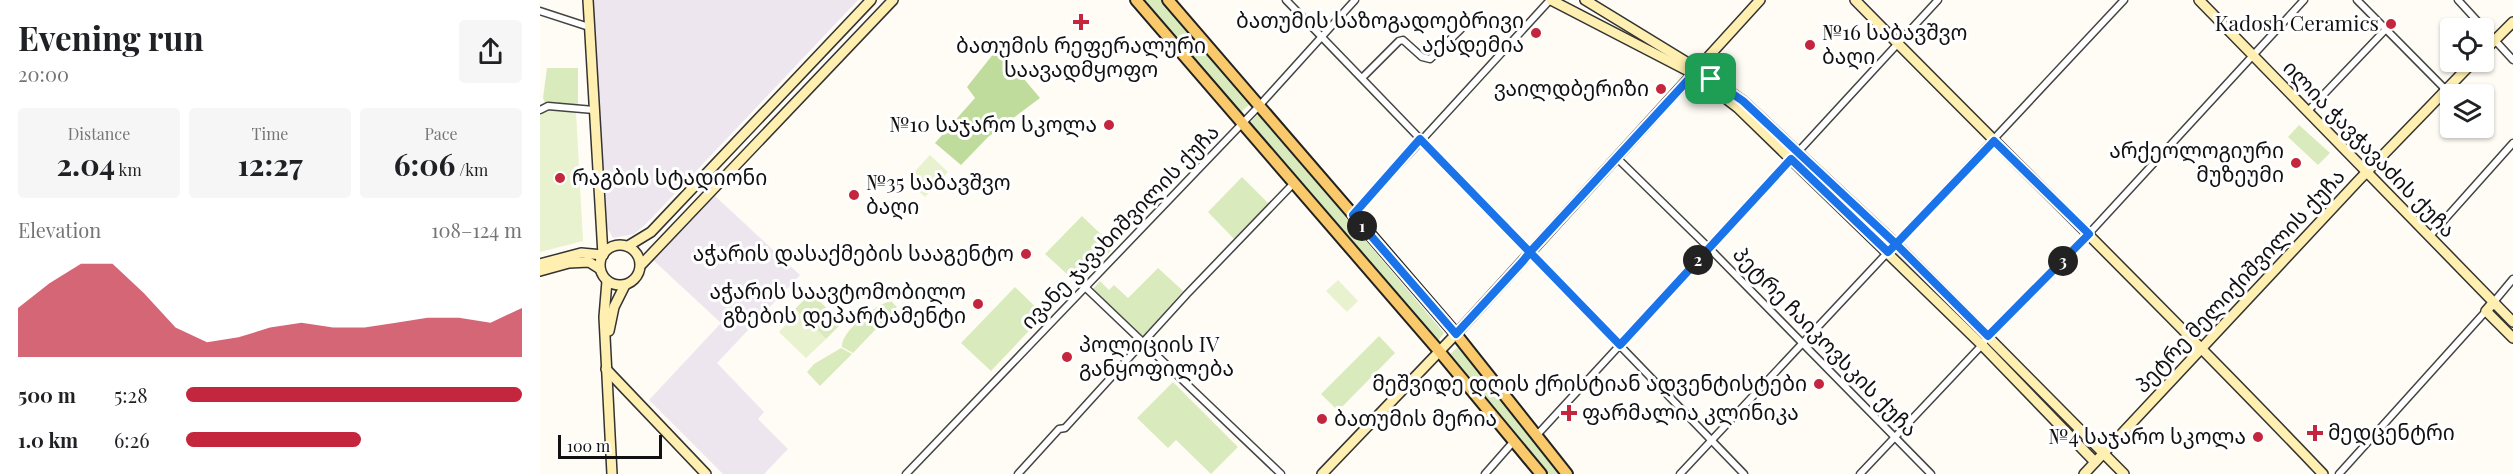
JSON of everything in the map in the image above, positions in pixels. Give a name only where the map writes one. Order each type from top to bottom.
[{"type":"main road","points":[[1136,0],[1439,351],[1541,474]]},
{"type":"main road","points":[[1168,0],[1456,334],[1566,474]]},
{"type":"street","points":[[588,0],[598,206],[603,255],[600,269]]},
{"type":"street","points":[[598,206],[608,243],[628,246],[651,232],[871,0]]},
{"type":"street","points":[[606,347],[614,307],[625,285],[636,278],[641,265],[893,0]]},
{"type":"street","points":[[1286,0],[1744,474]]},
{"type":"street","name":"ივანე ჯავახიშვილის ქუჩა","points":[[906,474],[1241,124],[1355,0]]},
{"type":"street","points":[[1353,215],[1420,139],[1550,0],[1696,72],[1738,108],[2124,474]]},
{"type":"street","points":[[1585,0],[1743,101],[1896,244],[2095,462]]},
{"type":"street","points":[[1322,474],[1456,334],[1760,0]]},
{"type":"street","points":[[1855,0],[2201,347],[2323,474]]},
{"type":"street","points":[[1536,435],[1938,0]]},
{"type":"street","points":[[1680,474],[2124,0]]},
{"type":"street","points":[[1860,474],[2089,234],[2304,0]]},
{"type":"street","points":[[2357,0],[2440,84]]},
{"type":"street","points":[[2458,0],[2474,18]]},
{"type":"street","name":"ილია ჭავჭავაძის ქუჩა","points":[[2205,2],[2252,55],[2513,322]]},
{"type":"street","points":[[540,11],[589,27]]},
{"type":"street","points":[[2513,22],[2494,40],[2513,60]]},
{"type":"street","points":[[1362,78],[1399,41],[1403,40],[1422,57],[1430,59],[1461,29]]},
{"type":"street","points":[[2307,112],[2386,29]]},
{"type":"street","name":"პეტრე მელიქიშვილის ქუჩა","points":[[2452,84],[2464,72]]},
{"type":"street","name":"პეტრე მელიქიშვილის ქუჩა","points":[[2084,474],[2201,347],[2440,96]]},
{"type":"street","points":[[540,110],[549,106],[594,110]]},
{"type":"street","points":[[2429,237],[2513,143]]},
{"type":"street","name":"პეტრე ჩაიკოვსკის ქუჩა","points":[[1617,158],[1803,342],[1931,474]]},
{"type":"street","points":[[1018,474],[1293,184]]},
{"type":"street","points":[[540,264],[581,253],[603,255],[615,245]]},
{"type":"street","points":[[628,246],[639,257],[641,265]]},
{"type":"street","points":[[540,271],[569,263],[589,262],[600,269],[612,284],[625,285]]},
{"type":"street","points":[[2339,474],[2513,279]]},
{"type":"street","points":[[607,280],[604,301],[612,474]]},
{"type":"street","points":[[1085,287],[1281,474]]},
{"type":"street","points":[[2486,311],[2513,338]]},
{"type":"street","points":[[606,369],[706,474]]},
{"type":"street","points":[[1485,474],[1514,441]]},
{"type":"shaded area","points":[[593,0],[858,0],[646,224],[634,234],[613,238],[605,223]]},
{"type":"shaded area","points":[[715,196],[800,275],[717,363],[764,412],[758,419],[788,449],[764,474],[723,474],[649,400],[721,323],[653,260]]},
{"type":"green space","points":[[1142,0],[1162,0],[1250,104],[1241,112],[1236,111]]},
{"type":"green space","points":[[998,48],[1040,98],[988,137],[961,165],[935,143],[975,98],[967,87]]},
{"type":"green space","points":[[547,68],[578,68],[578,105],[545,103],[543,98]]},
{"type":"green space","name":"რაგბის სტადიონი","points":[[548,109],[576,112],[583,241],[540,252],[540,115]]},
{"type":"green space","points":[[1257,115],[1262,118],[1444,333],[1438,341],[1435,341],[1251,126],[1251,122]]},
{"type":"green space","points":[[2299,125],[2330,153],[2318,165],[2288,137]]},
{"type":"green space","points":[[930,155],[948,172],[925,197],[907,180]]},
{"type":"green space","points":[[1242,177],[1272,207],[1237,242],[1208,212]]},
{"type":"green space","points":[[1082,216],[1114,247],[1082,281],[1077,283],[1045,254]]},
{"type":"green space","points":[[1158,268],[1183,291],[1143,337],[1093,289],[1100,281],[1109,290],[1114,285],[1128,298]]},
{"type":"green space","points":[[1338,280],[1358,301],[1347,312],[1326,291]]},
{"type":"green space","points":[[1015,287],[1044,315],[991,371],[961,343]]},
{"type":"green space","points":[[811,293],[842,323],[826,339],[795,309]]},
{"type":"green space","points":[[891,301],[897,307],[853,353],[842,347],[847,334],[860,320],[877,307]]},
{"type":"green space","points":[[798,312],[826,339],[806,358],[779,332]]},
{"type":"green space","points":[[1379,336],[1395,353],[1338,411],[1321,394]]},
{"type":"green space","points":[[1458,347],[1559,474],[1544,474],[1447,357]]},
{"type":"green space","points":[[841,348],[852,354],[820,386],[807,372],[814,364]]},
{"type":"green space","points":[[1173,382],[1238,447],[1211,474],[1176,440],[1168,448],[1137,418]]},
{"type":"place","name":"ბათუმის რეფერალური საავადმყოფო","points":[[1081,22]]},
{"type":"place","name":"Kadosh Ceramics","points":[[2391,24]]},
{"type":"place","name":"ბათუმის საზოგადოებრივი აქადემია","points":[[1536,33]]},
{"type":"place","name":"№16 საბავშვო ბაღი","points":[[1810,45]]},
{"type":"place","name":"ვაილდბერიზი","points":[[1661,89]]},
{"type":"place","name":"№10 საჯარო სკოლა","points":[[1109,125]]},
{"type":"place","name":"არქეოლოგიური მუზეუმი","points":[[2296,163]]},
{"type":"place","name":"რაგბის სტადიონი","points":[[560,178]]},
{"type":"place","name":"№35 საბავშვო ბაღი","points":[[854,195]]},
{"type":"place","name":"აჭარის დასაქმების სააგენტო","points":[[1026,254]]},
{"type":"place","name":"აჭარის საავტომობილო გზების დეპარტამენტი","points":[[978,304]]},
{"type":"place","name":"პოლიციის IV განყოფილება","points":[[1067,357]]},
{"type":"place","name":"მეშვიდე დღის ქრისტიან ადვენტისტები","points":[[1819,384]]},
{"type":"place","name":"ფარმალია კლინიკა","points":[[1569,413]]},
{"type":"place","name":"ბათუმის მერია","points":[[1322,419]]},
{"type":"place","name":"მედცენტრი","points":[[2315,433]]},
{"type":"place","name":"№4 საჯარო სკოლა","points":[[2258,437]]},
{"type":"route","points":[[1711,79],[1698,69],[1530,252],[1456,334],[1353,215],[1420,139],[1530,252],[1620,345],[1791,159],[1888,252],[1896,244],[1988,336],[2089,234],[1994,141],[1896,244],[1743,101],[1711,79]]}]
